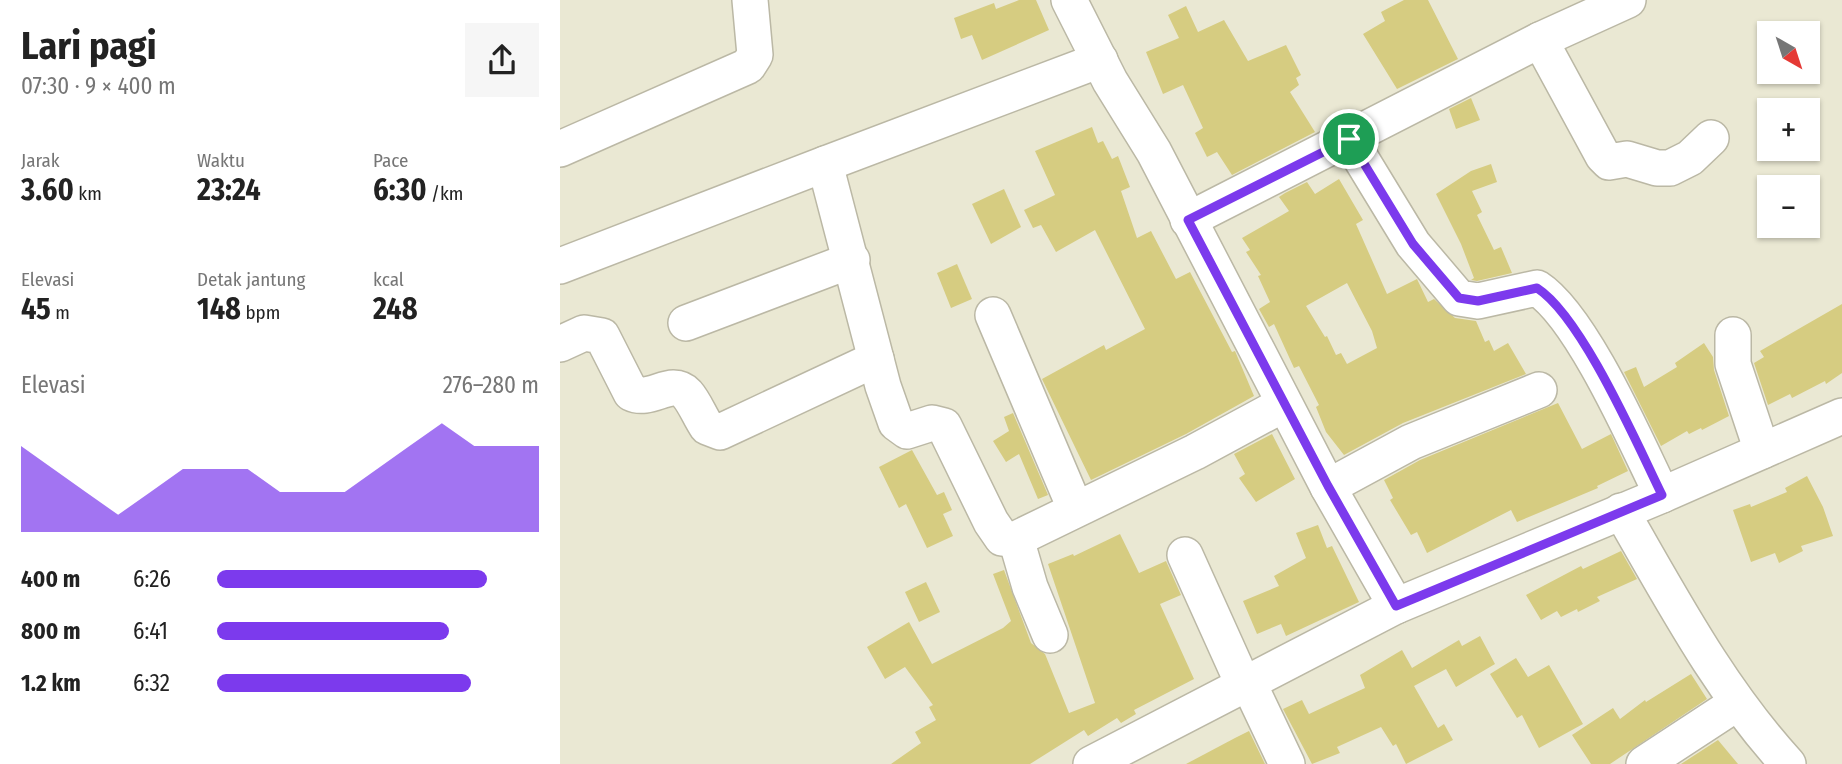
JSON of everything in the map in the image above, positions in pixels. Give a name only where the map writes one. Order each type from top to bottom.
[{"type":"street","points":[[560,149],[748,66],[755,55],[750,0]]},
{"type":"street","points":[[1069,0],[1100,60],[1154,152],[1328,486],[1396,606]]},
{"type":"street","points":[[1188,220],[1540,40],[1628,0]]},
{"type":"street","points":[[1540,40],[1603,156],[1609,162],[1627,159],[1657,169],[1670,168],[1690,158],[1712,138]]},
{"type":"street","points":[[560,266],[1100,60]]},
{"type":"street","points":[[1349,139],[1413,244],[1459,298],[1478,301],[1537,288],[1548,295],[1580,339],[1610,391],[1662,495]]},
{"type":"street","points":[[825,164],[876,359],[896,423],[907,431],[932,423],[944,426],[1002,538],[1016,539],[1195,452],[1284,404]]},
{"type":"street","points":[[686,323],[852,260]]},
{"type":"street","points":[[993,315],[1075,508]]},
{"type":"street","points":[[560,344],[584,333],[602,336],[631,393],[648,397],[675,386],[680,388],[690,398],[707,427],[720,432],[876,359]]},
{"type":"street","points":[[1733,335],[1733,364],[1762,451]]},
{"type":"street","points":[[1328,486],[1411,442],[1539,390]]},
{"type":"street","points":[[1098,762],[1396,606],[1662,495],[1842,416]]},
{"type":"street","points":[[1620,511],[1737,703],[1788,764]]},
{"type":"street","points":[[1016,539],[1030,587],[1049,635]]},
{"type":"street","points":[[1185,555],[1287,764]]},
{"type":"street","points":[[1644,764],[1737,703]]},
{"type":"building","points":[[1019,0],[1036,0],[1049,30],[982,60],[972,35],[961,39],[954,18],[994,3],[996,9]]},
{"type":"building","points":[[1404,0],[1428,0],[1458,59],[1397,89],[1363,34],[1385,21],[1381,12]]},
{"type":"building","points":[[1186,6],[1198,32],[1224,20],[1248,61],[1286,45],[1301,75],[1296,78],[1299,85],[1290,92],[1315,132],[1232,175],[1217,152],[1207,157],[1195,133],[1203,128],[1183,85],[1163,94],[1146,52],[1179,38],[1168,15]]},
{"type":"building","points":[[1471,98],[1480,120],[1456,129],[1449,109]]},
{"type":"building","points":[[1092,127],[1098,143],[1103,141],[1112,159],[1118,156],[1130,187],[1121,191],[1137,238],[1151,231],[1176,279],[1190,272],[1232,352],[1235,351],[1254,396],[1186,434],[1091,480],[1042,379],[1104,345],[1106,350],[1145,329],[1095,230],[1056,252],[1041,225],[1033,228],[1024,210],[1055,195],[1035,151]]},
{"type":"building","points":[[1491,164],[1497,182],[1472,191],[1482,212],[1477,215],[1494,250],[1501,247],[1512,273],[1477,281],[1471,280],[1474,278],[1461,244],[1436,194],[1471,171]]},
{"type":"building","points":[[1339,179],[1363,220],[1356,224],[1387,294],[1417,279],[1428,302],[1434,299],[1455,318],[1476,321],[1485,342],[1489,340],[1494,351],[1508,343],[1526,374],[1403,423],[1344,455],[1326,432],[1316,407],[1319,405],[1299,366],[1294,368],[1274,324],[1269,327],[1259,309],[1270,302],[1258,276],[1261,275],[1246,252],[1250,250],[1242,238],[1289,211],[1279,197],[1285,193],[1307,182],[1315,194]],"holes":[[[1347,283],[1372,331],[1377,348],[1347,364],[1341,353],[1336,355],[1327,336],[1325,337],[1306,306]]]},
{"type":"building","points":[[1004,189],[1021,227],[991,244],[972,204]]},
{"type":"building","points":[[957,264],[972,299],[951,308],[937,273]]},
{"type":"building","points":[[1842,304],[1842,373],[1826,384],[1825,381],[1792,398],[1790,394],[1768,405],[1754,363],[1764,357],[1760,351]]},
{"type":"building","points":[[1704,343],[1713,357],[1714,370],[1729,416],[1702,430],[1701,428],[1689,434],[1687,431],[1661,446],[1624,372],[1636,367],[1644,387],[1677,367],[1675,363]]},
{"type":"building","points":[[1558,403],[1582,449],[1611,434],[1628,471],[1597,486],[1598,488],[1517,522],[1511,510],[1427,553],[1417,532],[1411,535],[1390,500],[1393,498],[1384,480],[1420,460]]},
{"type":"building","points":[[1013,413],[1048,495],[1038,499],[1019,454],[1006,462],[993,441],[1009,431],[1004,417]]},
{"type":"building","points":[[1272,434],[1295,479],[1256,502],[1239,478],[1245,474],[1234,454]]},
{"type":"building","points":[[912,450],[937,495],[944,492],[952,510],[943,514],[953,536],[927,548],[906,504],[899,508],[879,467]]},
{"type":"building","points":[[1807,476],[1823,507],[1833,536],[1801,546],[1803,551],[1779,563],[1775,553],[1751,562],[1733,510],[1750,504],[1751,507],[1787,492],[1785,488]]},
{"type":"building","points":[[1318,525],[1327,548],[1332,546],[1359,602],[1286,636],[1281,624],[1257,634],[1243,601],[1279,586],[1274,576],[1306,558],[1296,533]]},
{"type":"building","points":[[1120,534],[1139,573],[1166,561],[1181,595],[1160,604],[1194,679],[1134,710],[1136,714],[1121,723],[1117,718],[1088,736],[1084,730],[1030,764],[891,764],[921,743],[915,732],[936,720],[929,707],[933,705],[905,667],[885,679],[867,647],[909,622],[932,664],[1003,628],[1011,621],[993,574],[1004,570],[1031,643],[1045,654],[1069,713],[1095,703],[1048,564],[1073,554],[1074,556]]},
{"type":"building","points":[[1621,551],[1637,579],[1597,597],[1600,601],[1578,612],[1577,609],[1561,617],[1557,611],[1541,620],[1526,595],[1581,566],[1583,569]]},
{"type":"building","points":[[926,582],[940,612],[919,622],[905,592]]},
{"type":"building","points":[[1480,636],[1495,664],[1456,687],[1446,669],[1414,686],[1438,728],[1444,724],[1453,740],[1406,764],[1396,744],[1393,746],[1381,727],[1337,747],[1340,753],[1312,764],[1283,709],[1302,700],[1309,714],[1365,688],[1360,675],[1402,650],[1412,668],[1459,640],[1462,646]]},
{"type":"building","points":[[1516,658],[1528,677],[1549,665],[1583,724],[1539,748],[1522,715],[1517,718],[1490,674]]},
{"type":"building","points":[[1691,674],[1707,699],[1610,764],[1591,764],[1572,735],[1613,708],[1620,719],[1645,700],[1646,702]]},
{"type":"building","points":[[1249,731],[1265,764],[1186,764],[1235,738]]},
{"type":"building","points":[[1718,740],[1738,764],[1681,764]]},
{"type":"route","points":[[1349,139],[1413,244],[1435,274],[1459,298],[1468,302],[1478,301],[1527,288],[1537,288],[1548,295],[1580,339],[1622,412],[1662,495],[1396,606],[1328,486],[1188,220],[1349,139]]}]
